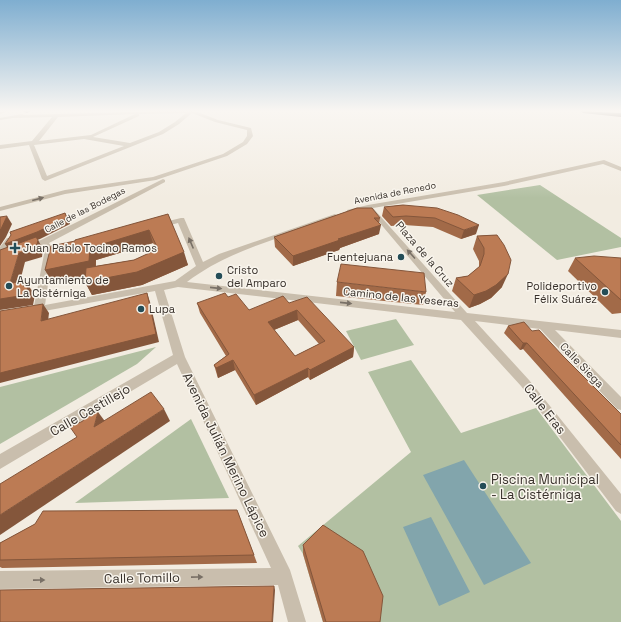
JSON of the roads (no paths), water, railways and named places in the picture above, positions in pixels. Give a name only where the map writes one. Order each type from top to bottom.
[{"type":"street","points":[[0,147],[57,140]]},
{"type":"street","points":[[98,140],[130,146]]},
{"type":"street","points":[[33,143],[45,179],[144,140]]},
{"type":"street","points":[[0,209],[65,192],[147,181],[225,155],[245,143],[247,140]]},
{"type":"street","name":"Avenida de Renedo","points":[[178,284],[201,267],[222,256],[316,222],[368,207],[504,184],[604,162],[621,169]]},
{"type":"street","name":"Calle de las Bodegas","points":[[22,249],[44,242],[169,177],[174,172]]},
{"type":"street","name":"Plaza de la Cruz","points":[[368,207],[464,316]]},
{"type":"street","points":[[151,228],[181,220],[201,267]]},
{"type":"street","points":[[2,255],[10,240]]},
{"type":"street","points":[[39,308],[51,257],[49,249],[44,242]]},
{"type":"street","points":[[24,312],[39,308],[178,284]]},
{"type":"street","name":"Camino de las Yeseras","points":[[178,284],[621,334]]},
{"type":"street","name":"Avenida Julián Merino Lápice","points":[[158,287],[180,357],[284,576],[297,622]]},
{"type":"street","name":"Calle Eras","points":[[464,316],[526,383],[621,506]]},
{"type":"street","name":"Calle Siega","points":[[543,325],[621,405]]},
{"type":"street","name":"Calle Castillejo","points":[[0,462],[180,357]]},
{"type":"street","name":"Calle Tomillo","points":[[0,580],[284,576]]},
{"type":"water","points":[[464,460],[531,563],[484,585],[423,475]]},
{"type":"water","points":[[431,517],[470,592],[439,606],[403,527]]},
{"type":"place","name":"Juan Pablo Tocino Ramos","points":[[15,248]]},
{"type":"place","name":"Fuentejuana","points":[[401,257]]},
{"type":"place","name":"Cristo del Amparo","points":[[219,276]]},
{"type":"place","name":"Ayuntamiento de La Cistérniga","points":[[9,286]]},
{"type":"place","name":"Polideportivo Félix Suárez","points":[[605,292]]},
{"type":"place","name":"Lupa","points":[[141,309]]},
{"type":"place","name":"Piscina Municipal - La Cistérniga","points":[[483,486]]}]
